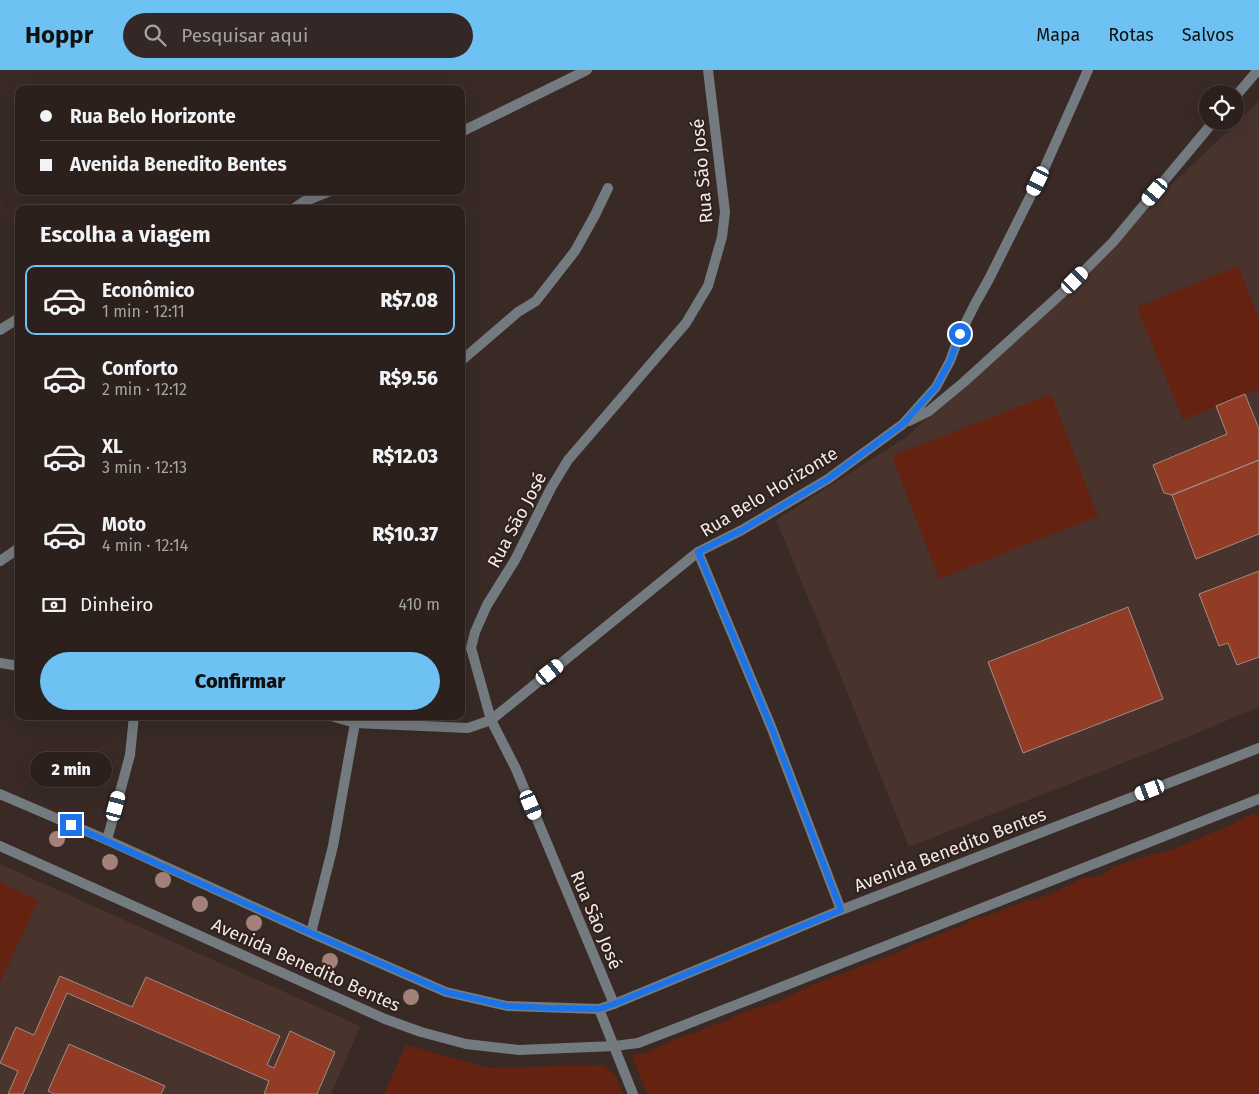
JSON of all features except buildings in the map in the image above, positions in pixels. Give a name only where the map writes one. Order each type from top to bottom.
[{"type":"street","points":[[465,130],[587,70]]},
{"type":"street","name":"Rua São José","points":[[614,1004],[516,769],[491,720],[471,648],[475,632],[487,605],[515,560],[551,488],[568,460],[686,323],[708,286],[722,237],[725,212],[708,70]]},
{"type":"street","name":"Rua Belo Horizonte","points":[[345,720],[355,723],[468,728],[491,720],[698,552],[742,530],[828,479],[903,424],[936,387],[950,361],[960,334],[1040,176],[1088,70]]},
{"type":"street","points":[[1244,86],[1258,70]]},
{"type":"street","points":[[903,424],[929,411],[964,382],[1062,293],[1113,242],[1206,130]]},
{"type":"street","points":[[465,358],[518,312],[536,301],[575,251],[608,188]]},
{"type":"street","points":[[299,205],[320,195]]},
{"type":"street","points":[[0,330],[15,321]]},
{"type":"street","points":[[0,561],[15,551]]},
{"type":"street","points":[[698,552],[772,729],[841,910]]},
{"type":"street","points":[[0,663],[15,665]]},
{"type":"street","points":[[107,840],[130,755],[134,720]]},
{"type":"street","points":[[311,933],[333,846],[355,723]]},
{"type":"street","name":"Avenida Benedito Bentes","points":[[0,794],[446,992],[507,1006],[599,1009],[841,910],[1259,748]]},
{"type":"street","name":"Avenida Benedito Bentes","points":[[0,846],[385,1019],[421,1032],[466,1044],[519,1050],[615,1046],[638,1042],[678,1028],[1259,799]]},
{"type":"street","points":[[599,1009],[633,1094]]},
{"type":"shaded area","points":[[1259,101],[1259,707],[1176,742],[909,847],[776,520],[908,436],[1229,130],[1244,130],[1244,115]]},
{"type":"shaded area","points":[[1238,266],[1259,319],[1259,389],[1183,420],[1137,307]]},
{"type":"shaded area","points":[[1051,394],[1098,516],[939,579],[892,456]]},
{"type":"shaded area","points":[[1259,814],[1259,1094],[648,1094],[645,1089],[632,1055],[646,1053],[741,1013],[777,1002],[812,985],[895,954],[964,925],[972,919],[992,914],[1026,901],[1035,900],[1082,878],[1100,876],[1114,867],[1174,849],[1231,825],[1249,815]]},
{"type":"shaded area","points":[[0,864],[360,1026],[331,1094],[0,1094]]},
{"type":"shaded area","points":[[0,882],[38,901],[0,982]]},
{"type":"shaded area","points":[[406,1045],[489,1068],[603,1065],[616,1076],[623,1094],[384,1094]]},
{"type":"route","points":[[71,825],[446,992],[507,1006],[599,1009],[841,910],[772,729],[698,552],[742,530],[828,479],[903,424],[936,387],[950,361],[960,334]]}]
